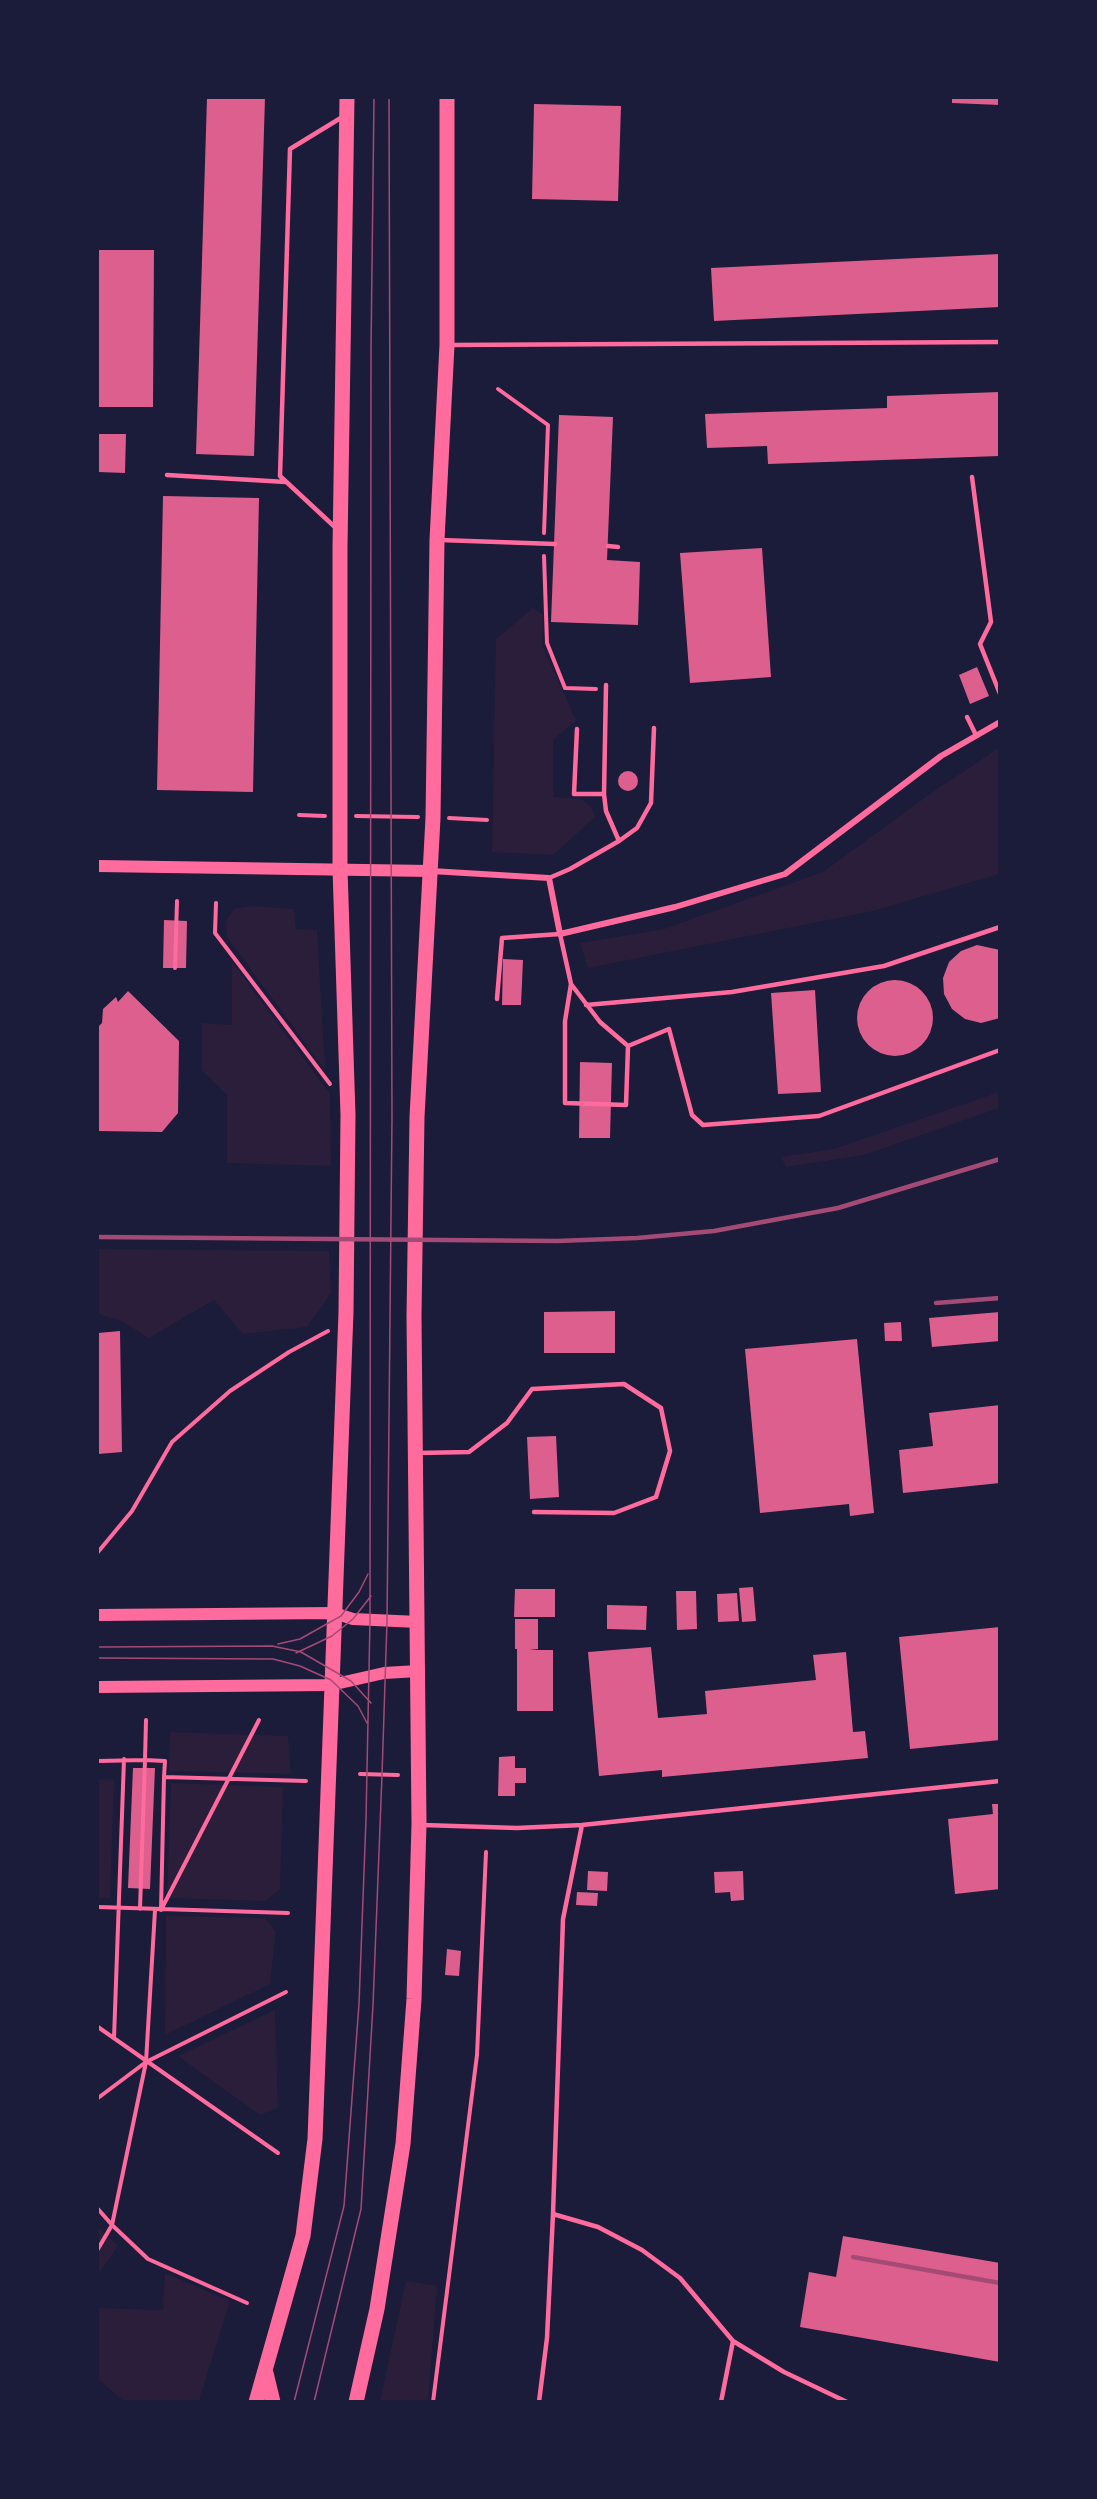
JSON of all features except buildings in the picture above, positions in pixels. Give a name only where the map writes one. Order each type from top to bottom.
[{"type":"main road","points":[[256,2402],[267,2373],[303,2236],[315,2139],[346,1312],[348,1115],[340,869],[340,532],[347,98]]},
{"type":"main road","points":[[356,2401],[377,2309],[403,2144],[414,1999],[419,1824],[414,1316],[417,1117],[431,871],[437,540],[447,345],[447,98]]},
{"type":"main road","points":[[98,866],[431,871]]},
{"type":"main road","points":[[98,1614],[334,1613],[362,1620],[418,1622]]},
{"type":"main road","points":[[98,1687],[331,1685],[384,1673],[418,1671]]},
{"type":"main road","points":[[267,2373],[273,2402]]},
{"type":"street","points":[[431,871],[549,878],[560,934],[675,907],[784,874],[941,756],[999,722]]},
{"type":"lane","points":[[340,532],[280,476],[290,149],[347,115]]},
{"type":"lane","points":[[447,345],[999,342]]},
{"type":"lane","points":[[167,476],[286,483]]},
{"type":"lane","points":[[972,477],[991,622],[981,644],[999,694]]},
{"type":"lane","points":[[437,540],[555,544]]},
{"type":"lane","points":[[608,546],[618,547]]},
{"type":"lane","points":[[606,685],[604,794],[606,811],[619,841]]},
{"type":"lane","points":[[967,717],[976,735]]},
{"type":"lane","points":[[549,878],[570,869],[619,841],[636,828],[651,803],[654,728]]},
{"type":"lane","points":[[577,729],[574,794],[604,794]]},
{"type":"lane","points":[[586,1005],[732,992],[884,966],[999,927]]},
{"type":"lane","points":[[497,999],[502,938],[560,934],[571,984],[565,1021],[565,1103],[626,1105],[628,1046]]},
{"type":"lane","points":[[571,984],[600,1022],[628,1046]]},
{"type":"lane","points":[[628,1046],[669,1029],[692,1115],[703,1125],[819,1116],[999,1050]]},
{"type":"lane","points":[[416,1453],[469,1452],[507,1423],[532,1389],[624,1384],[661,1408],[670,1451],[656,1497],[614,1513],[534,1512]]},
{"type":"lane","points":[[419,1824],[517,1828],[582,1825],[999,1781]]},
{"type":"lane","points":[[539,2402],[547,2338],[563,1919],[582,1825]]},
{"type":"lane","points":[[553,2214],[598,2227],[642,2250],[680,2278],[733,2341],[784,2372],[847,2402]]},
{"type":"lane","points":[[721,2402],[733,2341]]},
{"type":"path","points":[[298,815],[486,820]]},
{"type":"path","points":[[175,968],[177,901]]},
{"type":"path","points":[[216,903],[215,933],[335,1092]]},
{"type":"path","points":[[98,1552],[132,1511],[172,1442],[230,1391],[289,1352],[331,1330]]},
{"type":"path","points":[[140,1909],[146,1720]]},
{"type":"path","points":[[158,1910],[259,1720]]},
{"type":"path","points":[[114,2038],[124,1759]]},
{"type":"path","points":[[98,1761],[124,1759],[165,1761],[158,1910],[146,2062],[112,2225],[98,2249]]},
{"type":"path","points":[[360,1774],[398,1775]]},
{"type":"path","points":[[164,1777],[306,1781]]},
{"type":"path","points":[[433,2402],[477,2055],[486,1852]]},
{"type":"path","points":[[98,1907],[288,1913]]},
{"type":"path","points":[[98,2098],[146,2062],[286,1992]]},
{"type":"path","points":[[98,2027],[278,2153]]},
{"type":"path","points":[[98,2209],[148,2259],[247,2302]]},
{"type":"shaded area","points":[[533,608],[543,615],[542,645],[576,720],[553,740],[553,797],[582,799],[591,807],[595,817],[553,855],[492,852],[496,639]]},
{"type":"shaded area","points":[[999,748],[999,874],[873,911],[588,968],[580,943],[664,929],[823,872],[934,791]]},
{"type":"shaded area","points":[[250,906],[294,909],[296,929],[317,930],[325,1070],[227,937],[226,921],[234,909]]},
{"type":"shaded area","points":[[232,962],[330,1094],[331,1166],[227,1163],[227,1095],[202,1070],[202,1023],[232,1025]]},
{"type":"shaded area","points":[[999,1092],[999,1108],[864,1155],[786,1167],[781,1157],[834,1149]]},
{"type":"shaded area","points":[[98,1249],[329,1251],[331,1293],[307,1327],[243,1334],[214,1300],[149,1338],[121,1321],[98,1314]]},
{"type":"shaded area","points":[[170,1732],[288,1736],[291,1774],[169,1771]]},
{"type":"shaded area","points":[[98,1779],[114,1780],[110,1898],[98,1898]]},
{"type":"shaded area","points":[[171,1783],[283,1787],[280,1889],[266,1901],[167,1898]]},
{"type":"shaded area","points":[[166,1916],[265,1918],[276,1932],[270,1984],[165,2035]]},
{"type":"shaded area","points":[[275,2010],[278,2108],[260,2115],[178,2056]]},
{"type":"shaded area","points":[[98,2227],[118,2246],[98,2275]]},
{"type":"shaded area","points":[[165,2273],[230,2301],[199,2401],[123,2401],[98,2379],[98,2308],[163,2310]]},
{"type":"shaded area","points":[[406,2281],[437,2286],[428,2401],[380,2401]]},
{"type":"tram line","points":[[294,2402],[344,2206],[359,2004],[366,1819],[370,1620],[371,350],[374,98]]},
{"type":"tram line","points":[[314,2402],[361,2209],[373,2005],[382,1775],[387,1621],[392,1117],[389,98]]},
{"type":"tram line","points":[[278,1644],[300,1639],[341,1616],[359,1592],[368,1574]]},
{"type":"tram line","points":[[296,1653],[332,1636],[353,1619],[371,1596]]},
{"type":"tram line","points":[[98,1647],[272,1646],[301,1652],[351,1681],[371,1703]]},
{"type":"tram line","points":[[98,1658],[273,1659],[300,1666],[331,1680],[358,1706],[367,1723]]},
{"type":"railway","points":[[98,1237],[557,1241],[637,1238],[714,1231],[838,1208],[1000,1159]]},
{"type":"railway","points":[[936,1303],[1000,1298]]},
{"type":"railway","points":[[853,2257],[1000,2283]]}]
